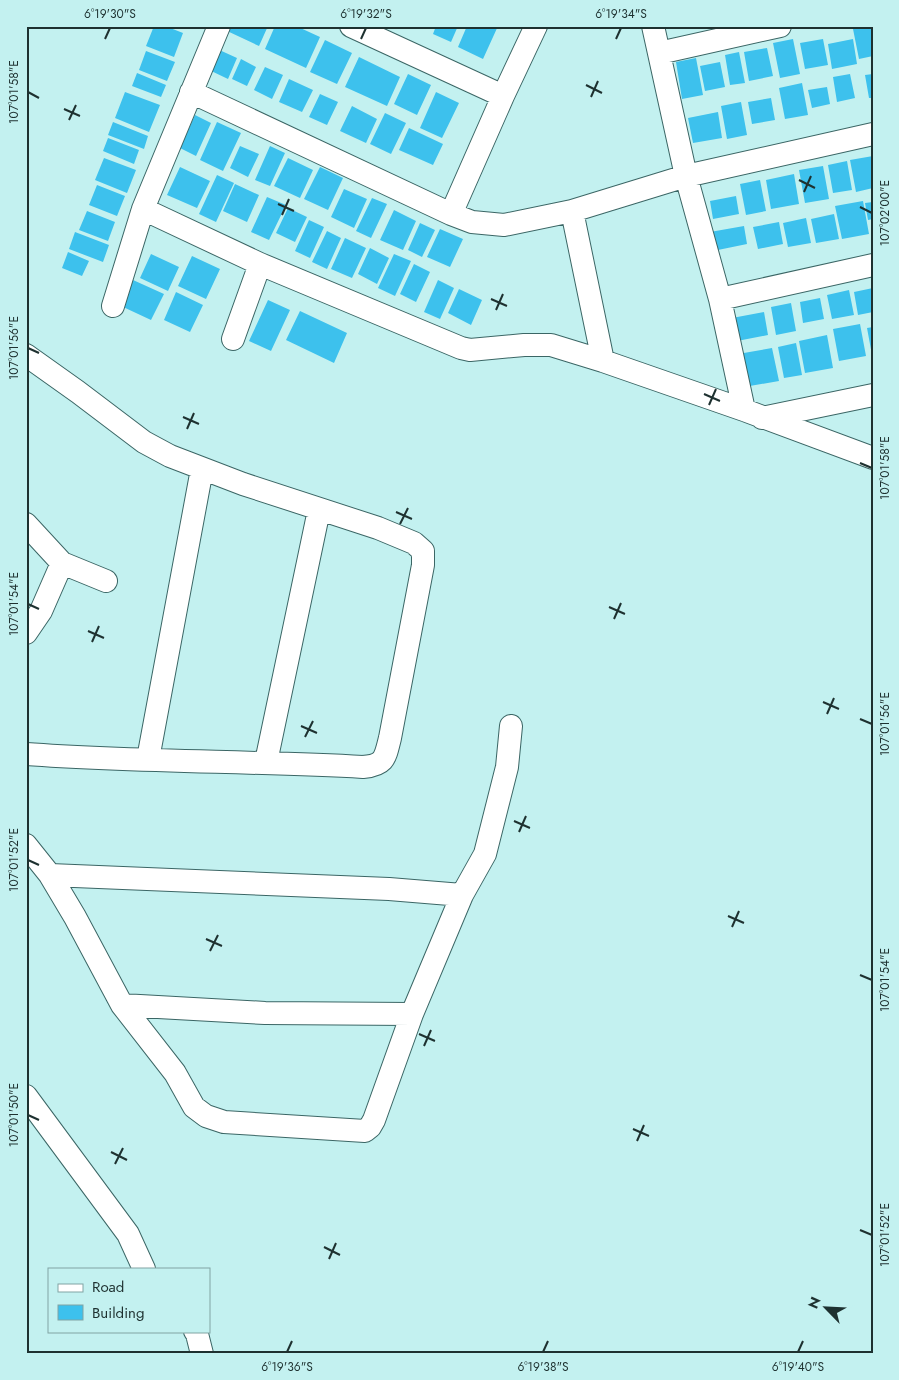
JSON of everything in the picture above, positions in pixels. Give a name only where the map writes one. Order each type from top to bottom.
[{"type":"street","points":[[112,306],[143,209],[219,26]]},
{"type":"street","points":[[351,26],[503,96]]},
{"type":"street","points":[[452,214],[503,96],[536,26]]},
{"type":"street","points":[[654,26],[686,176],[753,414]]},
{"type":"street","points":[[659,53],[780,26]]},
{"type":"street","points":[[190,92],[452,214],[472,222],[504,225],[572,211],[686,176],[873,134]]},
{"type":"street","points":[[143,209],[260,264],[461,348],[470,350],[524,345],[551,345],[603,361],[873,458]]},
{"type":"street","points":[[572,211],[603,361]]},
{"type":"street","points":[[233,339],[260,264]]},
{"type":"street","points":[[720,299],[873,264]]},
{"type":"street","points":[[26,355],[144,442],[170,456],[202,469],[414,542],[423,551],[423,565],[390,738],[383,758],[376,766],[148,760],[26,754]]},
{"type":"street","points":[[753,414],[873,395]]},
{"type":"street","points":[[148,760],[202,469]]},
{"type":"street","points":[[266,762],[319,510]]},
{"type":"street","points":[[26,524],[62,564],[106,581]]},
{"type":"street","points":[[26,633],[40,611],[62,564]]},
{"type":"street","points":[[26,845],[50,875],[75,917],[122,1005],[175,1073],[194,1107],[206,1116],[224,1122],[365,1131],[374,1120],[412,1014],[462,895],[485,854],[507,767],[511,726]]},
{"type":"street","points":[[50,875],[389,889],[462,895]]},
{"type":"street","points":[[122,1005],[265,1013],[412,1014]]},
{"type":"street","points":[[26,1096],[128,1234],[144,1268]]},
{"type":"street","points":[[196,1332],[202,1354]]},
{"type":"building","points":[[154,26],[165,26],[183,33],[174,57],[146,46]]},
{"type":"building","points":[[227,26],[268,26],[259,46],[225,30]]},
{"type":"building","points":[[275,26],[296,26],[320,37],[306,68],[265,49]]},
{"type":"building","points":[[436,26],[458,26],[451,42],[433,34]]},
{"type":"building","points":[[467,26],[498,26],[483,59],[458,47]]},
{"type":"building","points":[[873,26],[873,56],[859,59],[853,29]]},
{"type":"building","points":[[793,39],[800,74],[780,78],[773,43]]},
{"type":"building","points":[[823,39],[828,65],[805,69],[800,43]]},
{"type":"building","points":[[853,39],[857,64],[832,69],[828,44]]},
{"type":"building","points":[[325,40],[352,53],[337,84],[310,72]]},
{"type":"building","points":[[215,48],[237,58],[228,79],[205,68]]},
{"type":"building","points":[[767,48],[773,76],[749,81],[744,52]]},
{"type":"building","points":[[146,51],[175,62],[167,81],[139,70]]},
{"type":"building","points":[[739,52],[745,83],[730,85],[725,55]]},
{"type":"building","points":[[359,57],[400,77],[387,106],[345,87]]},
{"type":"building","points":[[696,58],[703,95],[682,99],[676,62]]},
{"type":"building","points":[[241,59],[256,67],[247,86],[232,79]]},
{"type":"building","points":[[720,62],[725,87],[705,91],[700,66]]},
{"type":"building","points":[[265,67],[283,75],[272,99],[254,90]]},
{"type":"building","points":[[137,73],[166,85],[161,97],[132,86]]},
{"type":"building","points":[[408,74],[431,85],[417,115],[394,104]]},
{"type":"building","points":[[850,74],[855,98],[837,102],[833,77]]},
{"type":"building","points":[[873,74],[873,98],[869,98],[865,75]]},
{"type":"building","points":[[289,79],[313,90],[302,112],[279,102]]},
{"type":"building","points":[[802,83],[808,115],[785,119],[779,88]]},
{"type":"building","points":[[827,87],[830,104],[812,108],[808,90]]},
{"type":"building","points":[[125,92],[160,105],[149,132],[115,118]]},
{"type":"building","points":[[436,92],[459,103],[442,138],[420,128]]},
{"type":"building","points":[[320,94],[338,102],[327,125],[309,117]]},
{"type":"building","points":[[771,98],[775,120],[752,124],[748,102]]},
{"type":"building","points":[[741,102],[747,135],[727,139],[721,106]]},
{"type":"building","points":[[352,106],[377,119],[366,143],[340,131]]},
{"type":"building","points":[[718,112],[722,138],[693,143],[688,118]]},
{"type":"building","points":[[385,113],[406,123],[391,154],[370,144]]},
{"type":"building","points":[[195,115],[211,123],[196,156],[180,148]]},
{"type":"building","points":[[113,122],[148,136],[144,149],[108,135]]},
{"type":"building","points":[[217,122],[241,133],[223,171],[200,160]]},
{"type":"building","points":[[409,128],[443,144],[433,165],[399,150]]},
{"type":"building","points":[[108,138],[139,150],[134,164],[103,151]]},
{"type":"building","points":[[240,146],[259,154],[248,177],[230,168]]},
{"type":"building","points":[[270,146],[285,153],[270,186],[255,180]]},
{"type":"building","points":[[873,156],[873,188],[856,192],[850,160]]},
{"type":"building","points":[[104,158],[136,170],[127,193],[95,180]]},
{"type":"building","points":[[288,158],[313,170],[300,198],[274,186]]},
{"type":"building","points":[[847,161],[852,190],[833,193],[828,165]]},
{"type":"building","points":[[823,166],[829,199],[805,203],[799,170]]},
{"type":"building","points":[[180,167],[210,181],[197,208],[167,195]]},
{"type":"building","points":[[320,167],[343,178],[328,210],[304,199]]},
{"type":"building","points":[[794,174],[799,204],[771,209],[766,180]]},
{"type":"building","points":[[217,175],[234,183],[216,222],[199,214]]},
{"type":"building","points":[[760,180],[766,211],[746,215],[740,184]]},
{"type":"building","points":[[235,184],[259,195],[247,222],[223,211]]},
{"type":"building","points":[[97,185],[125,196],[117,216],[89,205]]},
{"type":"building","points":[[344,189],[367,199],[354,228],[331,217]]},
{"type":"building","points":[[736,196],[739,214],[713,219],[710,201]]},
{"type":"building","points":[[267,197],[286,205],[269,240],[251,232]]},
{"type":"building","points":[[372,198],[387,204],[371,238],[356,231]]},
{"type":"building","points":[[863,201],[869,234],[842,239],[835,206]]},
{"type":"building","points":[[873,202],[873,219],[868,220],[865,203]]},
{"type":"building","points":[[288,208],[307,217],[295,242],[276,233]]},
{"type":"building","points":[[394,210],[416,221],[403,250],[380,240]]},
{"type":"building","points":[[87,211],[115,222],[108,241],[79,230]]},
{"type":"building","points":[[834,214],[839,239],[816,243],[811,219]]},
{"type":"building","points":[[806,218],[811,243],[788,247],[783,223]]},
{"type":"building","points":[[309,220],[324,227],[310,258],[295,251]]},
{"type":"building","points":[[779,222],[783,244],[758,249],[753,227]]},
{"type":"building","points":[[420,223],[435,230],[422,257],[408,250]]},
{"type":"building","points":[[744,226],[747,244],[713,251],[710,232]]},
{"type":"building","points":[[440,229],[463,239],[450,267],[427,257]]},
{"type":"building","points":[[327,231],[341,238],[327,269],[312,262]]},
{"type":"building","points":[[75,232],[109,245],[103,262],[69,249]]},
{"type":"building","points":[[345,238],[366,248],[352,278],[331,269]]},
{"type":"building","points":[[370,248],[389,258],[377,284],[358,274]]},
{"type":"building","points":[[68,252],[89,261],[82,276],[62,268]]},
{"type":"building","points":[[151,254],[179,267],[168,291],[140,278]]},
{"type":"building","points":[[394,254],[411,261],[395,296],[378,288]]},
{"type":"building","points":[[192,256],[220,269],[206,299],[178,286]]},
{"type":"building","points":[[414,264],[430,272],[416,302],[400,294]]},
{"type":"building","points":[[133,280],[164,294],[151,320],[121,306]]},
{"type":"building","points":[[438,280],[454,288],[440,319],[424,312]]},
{"type":"building","points":[[873,288],[873,312],[858,315],[854,292]]},
{"type":"building","points":[[459,289],[482,300],[471,325],[448,313]]},
{"type":"building","points":[[849,290],[854,315],[832,319],[827,295]]},
{"type":"building","points":[[176,292],[203,305],[190,332],[164,320]]},
{"type":"building","points":[[820,298],[824,319],[803,323],[800,302]]},
{"type":"building","points":[[268,300],[290,310],[271,351],[249,341]]},
{"type":"building","points":[[791,303],[796,331],[776,335],[771,307]]},
{"type":"building","points":[[300,311],[347,333],[334,363],[286,340]]},
{"type":"building","points":[[764,312],[768,335],[737,341],[732,318]]},
{"type":"building","points":[[860,324],[866,356],[839,361],[833,329]]},
{"type":"building","points":[[873,327],[873,355],[872,355],[867,328]]},
{"type":"building","points":[[827,335],[833,368],[805,373],[799,341]]},
{"type":"building","points":[[796,343],[802,375],[784,378],[778,347]]},
{"type":"building","points":[[772,348],[779,381],[744,387],[738,354]]}]
